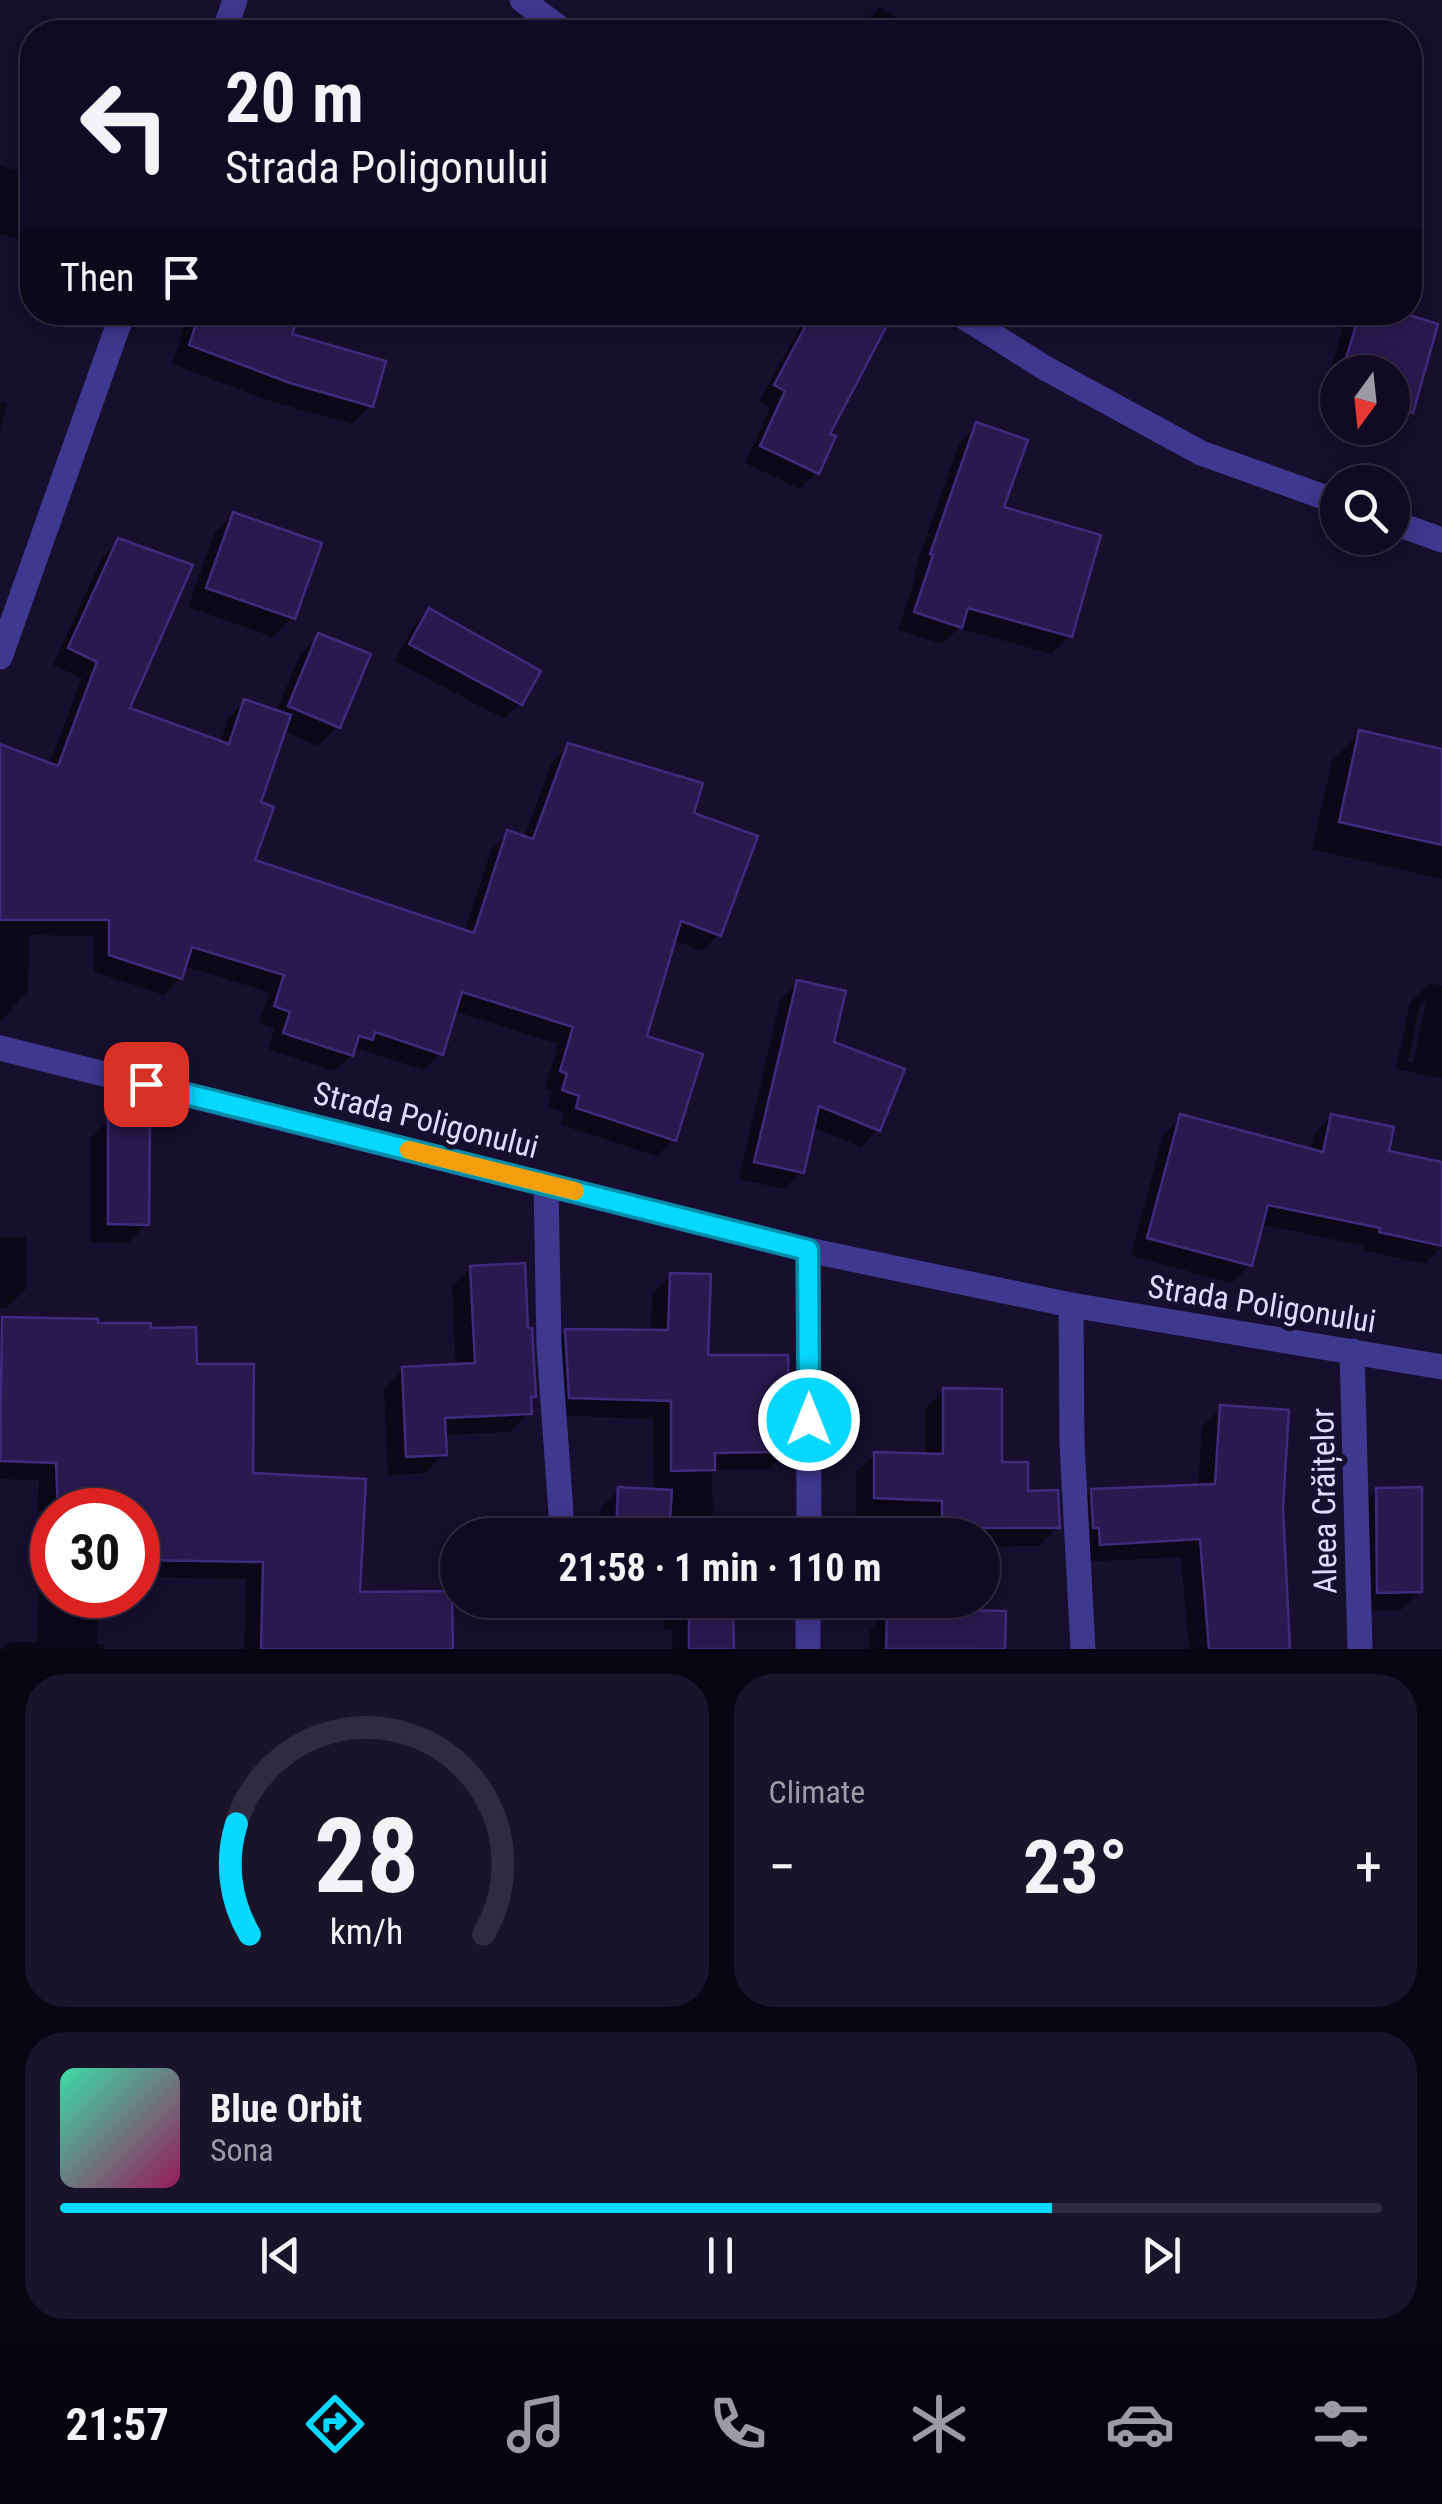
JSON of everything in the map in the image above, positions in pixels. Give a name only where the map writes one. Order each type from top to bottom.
[{"type":"street","points":[[522,0],[549,20]]},
{"type":"street","points":[[0,657],[119,325]]},
{"type":"street","points":[[977,325],[1045,368],[1201,452],[1320,495]]},
{"type":"street","points":[[1410,528],[1442,540]]},
{"type":"street","name":"Strada Poligonului","points":[[0,1048],[808,1250],[1071,1306],[1442,1367]]},
{"type":"street","points":[[546,1184],[549,1346],[561,1513]]},
{"type":"street","points":[[808,1250],[808,1518]]},
{"type":"street","points":[[1071,1306],[1072,1444],[1083,1649]]},
{"type":"street","name":"Aleea Crăițelor","points":[[1352,1351],[1360,1649]]},
{"type":"street","points":[[808,1618],[808,1649]]},
{"type":"building","points":[[1422,319],[1438,324],[1413,413],[1410,355],[1347,355],[1356,325],[1422,325]]},
{"type":"building","points":[[196,325],[295,325],[292,334],[386,361],[373,407],[290,383],[189,345]]},
{"type":"building","points":[[806,325],[887,325],[830,434],[836,436],[819,474],[760,446],[785,391],[774,385]]},
{"type":"building","points":[[976,422],[1028,440],[1004,507],[1101,535],[1072,637],[968,608],[962,628],[914,612]]},
{"type":"building","points":[[233,512],[322,543],[295,619],[206,588]]},
{"type":"building","points":[[118,538],[193,565],[130,708],[229,744],[244,699],[291,715],[261,802],[274,807],[255,860],[474,933],[507,830],[533,839],[568,743],[703,783],[694,813],[758,836],[721,936],[681,921],[647,1036],[703,1054],[676,1141],[576,1108],[579,1096],[562,1090],[567,1074],[560,1071],[573,1027],[462,992],[443,1055],[375,1032],[373,1040],[359,1036],[353,1056],[283,1033],[290,1012],[274,1006],[284,975],[192,947],[182,979],[109,955],[109,920],[0,920],[0,744],[58,766],[97,662],[68,648]]},
{"type":"building","points":[[429,608],[541,671],[522,705],[409,644]]},
{"type":"building","points":[[318,633],[371,654],[340,728],[288,706]]},
{"type":"building","points":[[1359,730],[1442,749],[1442,845],[1339,822]]},
{"type":"building","points":[[797,980],[846,991],[834,1042],[905,1069],[880,1131],[819,1106],[804,1173],[754,1162]]},
{"type":"building","points":[[1180,1114],[1323,1152],[1331,1114],[1394,1127],[1389,1151],[1442,1162],[1442,1246],[1379,1232],[1380,1228],[1268,1205],[1252,1266],[1147,1238]]},
{"type":"building","points":[[108,1117],[150,1118],[149,1225],[108,1224]]},
{"type":"building","points":[[525,1263],[536,1397],[531,1397],[532,1414],[445,1418],[447,1455],[406,1457],[402,1367],[475,1363],[470,1266]]},
{"type":"building","points":[[670,1273],[711,1274],[708,1355],[788,1355],[790,1452],[715,1453],[715,1470],[671,1471],[671,1401],[569,1398],[565,1329],[668,1330]]},
{"type":"building","points":[[2,1317],[98,1319],[98,1323],[151,1323],[151,1328],[196,1327],[197,1364],[254,1364],[253,1473],[366,1479],[360,1592],[440,1591],[440,1618],[452,1618],[453,1649],[261,1649],[263,1562],[160,1560],[160,1488],[57,1488],[56,1463],[0,1461]]},
{"type":"building","points":[[943,1388],[1002,1389],[1002,1462],[1028,1462],[1028,1491],[1058,1490],[1060,1528],[1000,1528],[1000,1518],[942,1518],[942,1501],[874,1498],[874,1452],[943,1454]]},
{"type":"building","points":[[1220,1405],[1289,1410],[1283,1508],[1290,1649],[1209,1649],[1200,1539],[1100,1545],[1099,1528],[1093,1528],[1091,1489],[1215,1484]]},
{"type":"building","points":[[618,1487],[672,1490],[670,1518],[617,1518]]},
{"type":"building","points":[[1422,1487],[1422,1592],[1377,1593],[1376,1488]]},
{"type":"building","points":[[1000,1611],[1006,1611],[1005,1649],[886,1649],[887,1618],[1000,1618]]},
{"type":"building","points":[[689,1618],[733,1618],[734,1649],[689,1649]]},
{"type":"slow traffic","points":[[409,1150],[575,1191]]},
{"type":"route","points":[[146,1084],[808,1250],[809,1420]]}]
